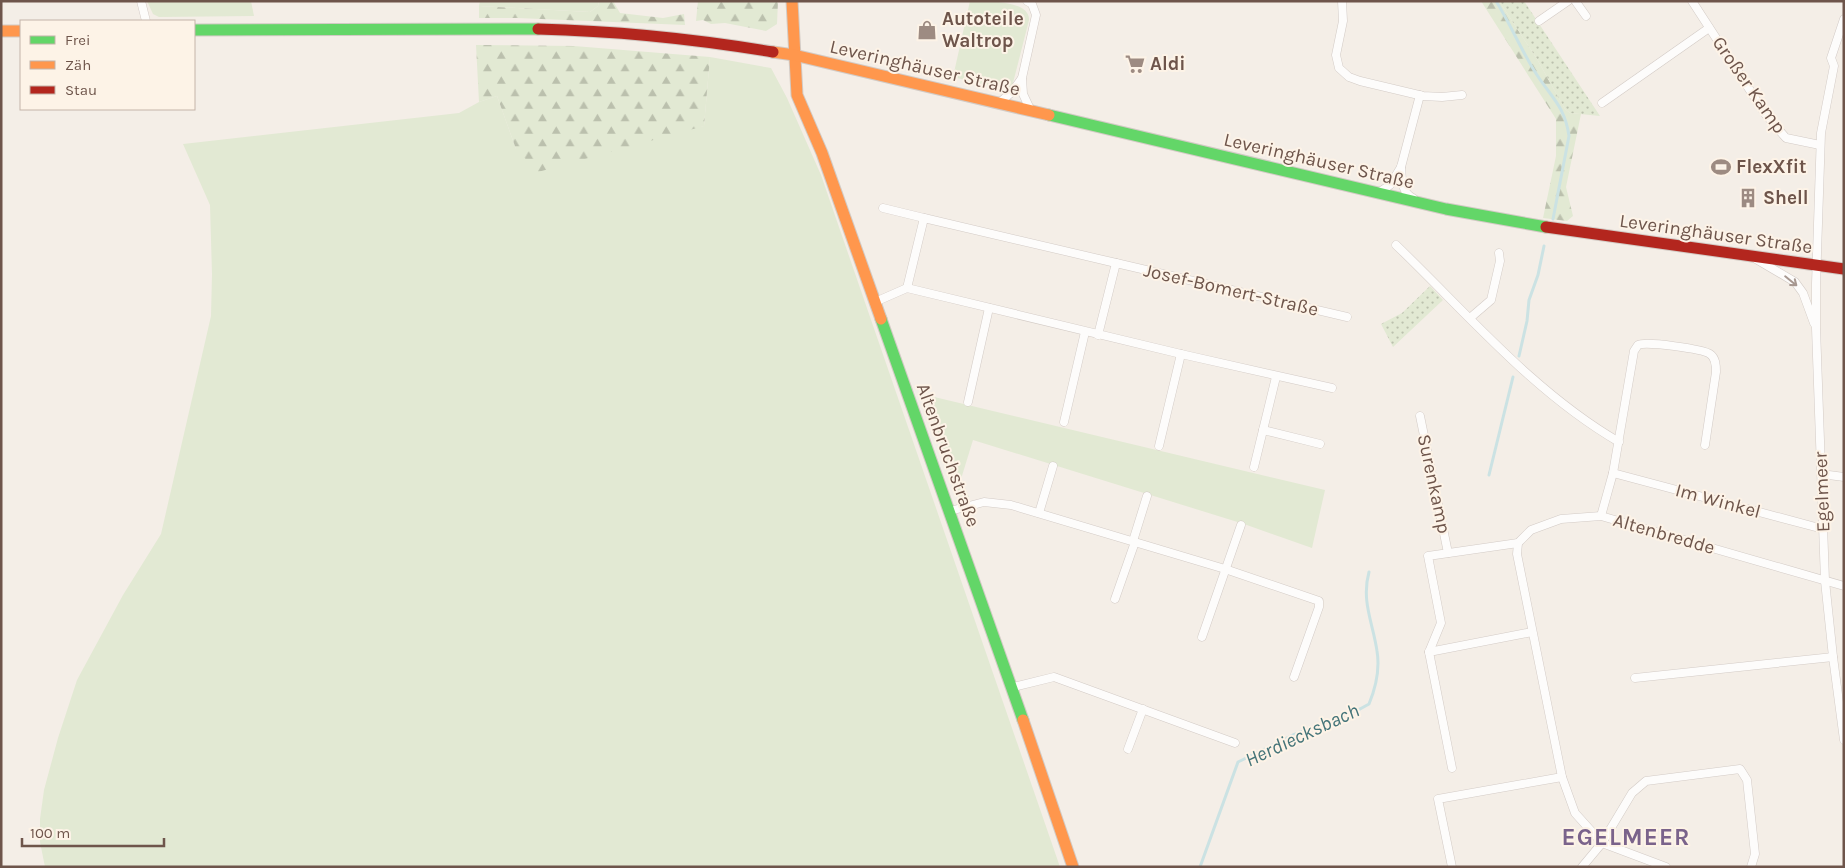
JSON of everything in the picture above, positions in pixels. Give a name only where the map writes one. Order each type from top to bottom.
[{"type":"main road","name":"Altenbruchstraße","points":[[792,1],[797,96],[822,153],[1013,687],[1073,867]]},
{"type":"main road","name":"Leveringhäuser Straße","points":[[195,30],[490,28],[586,30],[710,41],[794,55],[1423,204],[1521,224],[1844,269]]},
{"type":"main road","points":[[1,31],[20,31]]},
{"type":"street","points":[[141,1],[146,20]]},
{"type":"street","points":[[1027,1],[1032,4],[1036,15],[1022,78],[1023,94],[1031,111]]},
{"type":"street","points":[[1342,1],[1343,21],[1336,55],[1339,68],[1348,77],[1360,82],[1420,95],[1442,97],[1462,95]]},
{"type":"street","points":[[1539,21],[1568,1]]},
{"type":"street","points":[[1576,1],[1586,16]]},
{"type":"street","name":"Großer Kamp","points":[[1692,1],[1766,115],[1786,138],[1820,145]]},
{"type":"street","name":"Egelmeer","points":[[1844,18],[1831,58],[1834,66],[1820,145],[1816,328],[1825,581],[1844,740]]},
{"type":"street","name":"Großer Kamp","points":[[1602,103],[1709,28]]},
{"type":"street","points":[[999,103],[1012,92],[1022,78]]},
{"type":"street","points":[[1420,95],[1402,167],[1403,187],[1408,195],[1423,204]]},
{"type":"street","points":[[1378,193],[1390,185],[1402,167]]},
{"type":"street","name":"Josef-Bomert-Straße","points":[[883,208],[1347,317]]},
{"type":"street","points":[[907,288],[924,218]]},
{"type":"street","points":[[1396,244],[1512,361],[1592,427],[1619,442]]},
{"type":"street","points":[[1470,318],[1490,300],[1500,261],[1499,253]]},
{"type":"street","name":"Egelmeer","points":[[1750,256],[1794,282],[1803,294],[1816,328]]},
{"type":"street","points":[[1098,335],[1116,263]]},
{"type":"street","points":[[875,302],[907,288],[1276,377],[1332,388]]},
{"type":"street","points":[[968,402],[989,308]]},
{"type":"street","points":[[1064,422],[1085,332]]},
{"type":"street","name":"Altenbredde","points":[[1705,445],[1716,372],[1713,357],[1705,352],[1649,343],[1638,345],[1634,352],[1619,442],[1601,516],[1844,586]]},
{"type":"street","points":[[1159,446],[1181,354]]},
{"type":"street","points":[[1254,467],[1276,377]]},
{"type":"street","name":"Surenkamp","points":[[1420,416],[1448,553]]},
{"type":"street","points":[[1263,430],[1320,444]]},
{"type":"street","points":[[1039,513],[1053,466]]},
{"type":"street","name":"Im Winkel","points":[[1612,473],[1823,529]]},
{"type":"street","points":[[1820,474],[1844,477]]},
{"type":"street","points":[[1115,599],[1147,496]]},
{"type":"street","points":[[950,511],[984,502],[997,502],[1134,541],[1319,601],[1319,607],[1294,677]]},
{"type":"street","points":[[1601,516],[1561,519],[1531,530],[1518,543],[1517,554],[1562,777],[1576,813],[1602,843],[1666,867]]},
{"type":"street","points":[[1202,637],[1241,525]]},
{"type":"street","name":"Surenkamp","points":[[1429,652],[1441,623],[1428,556],[1518,543]]},
{"type":"street","points":[[1452,768],[1429,652],[1532,632]]},
{"type":"street","points":[[1635,678],[1833,657]]},
{"type":"street","points":[[1013,687],[1054,677],[1235,743]]},
{"type":"street","points":[[1128,748],[1144,709]]},
{"type":"street","points":[[1582,867],[1602,843],[1632,793],[1646,781],[1740,769],[1747,780],[1755,854],[1751,867]]},
{"type":"street","points":[[1452,867],[1438,799],[1562,777]]},
{"type":"green space","points":[[147,1],[251,1],[254,16],[159,17],[153,14]]},
{"type":"green space","points":[[480,1],[599,1],[598,6],[590,12],[479,6]]},
{"type":"green space","points":[[599,1],[613,1],[620,13],[663,18],[684,14],[685,25],[479,18],[479,6],[590,12],[598,6]]},
{"type":"green space","points":[[698,1],[778,1],[777,24],[766,31],[725,23],[711,24],[703,20],[696,21]]},
{"type":"green space","points":[[970,1],[1006,3],[1015,5],[1027,13],[1029,20],[1014,79],[1012,86],[1006,90],[953,77]]},
{"type":"green space","points":[[1481,1],[1499,1],[1537,59],[1565,109],[1570,113],[1581,114],[1566,187],[1573,216],[1567,221],[1543,218],[1556,156],[1556,119]]},
{"type":"green space","points":[[1499,1],[1524,1],[1600,116],[1570,113],[1565,109],[1537,59]]},
{"type":"green space","points":[[476,45],[574,46],[710,57],[704,126],[538,172],[516,149],[497,96],[479,102]]},
{"type":"green space","points":[[710,57],[771,68],[787,98],[821,175],[1060,867],[45,867],[40,842],[40,819],[44,790],[58,738],[77,680],[123,595],[161,534],[211,316],[210,205],[183,144],[459,113],[479,102],[497,96],[516,149],[704,126]]},
{"type":"green space","points":[[1430,286],[1443,300],[1393,347],[1381,324],[1402,313]]},
{"type":"green space","points":[[926,395],[1325,490],[1312,548],[1244,524],[973,440],[961,479],[969,497],[960,501]]},
{"type":"waterway","name":"Herdiecksbach","points":[[1496,1],[1532,66],[1561,110],[1567,126],[1569,136],[1553,219]]},
{"type":"waterway","name":"Herdiecksbach","points":[[1519,356],[1527,321],[1529,300],[1538,275],[1544,246]]},
{"type":"waterway","name":"Herdiecksbach","points":[[1489,475],[1513,377]]},
{"type":"waterway","name":"Herdiecksbach","points":[[1200,867],[1238,762],[1293,735],[1369,704],[1378,671],[1377,651],[1368,612],[1366,593],[1369,572]]},
{"type":"traffic: fast","points":[[195,30],[538,29]]},
{"type":"traffic: fast","points":[[1049,115],[1446,209],[1546,227]]},
{"type":"traffic: fast","points":[[881,319],[1023,720]]},
{"type":"traffic: slow","points":[[792,1],[797,95],[822,153],[881,319]]},
{"type":"traffic: slow","points":[[1,31],[20,31]]},
{"type":"traffic: slow","points":[[773,52],[794,55],[1049,115]]},
{"type":"traffic: slow","points":[[1023,720],[1073,867]]},
{"type":"traffic: jam","points":[[538,29],[656,36],[773,52]]},
{"type":"traffic: jam","points":[[1546,227],[1844,269]]},
{"type":"place","name":"Autoteile Waltrop","points":[[927,30]]},
{"type":"place","name":"Aldi","points":[[1135,64]]},
{"type":"place","name":"FlexXfit","points":[[1721,167]]},
{"type":"place","name":"Shell","points":[[1748,198]]},
{"type":"district","name":"EGELMEER","points":[[1626,837]]}]
